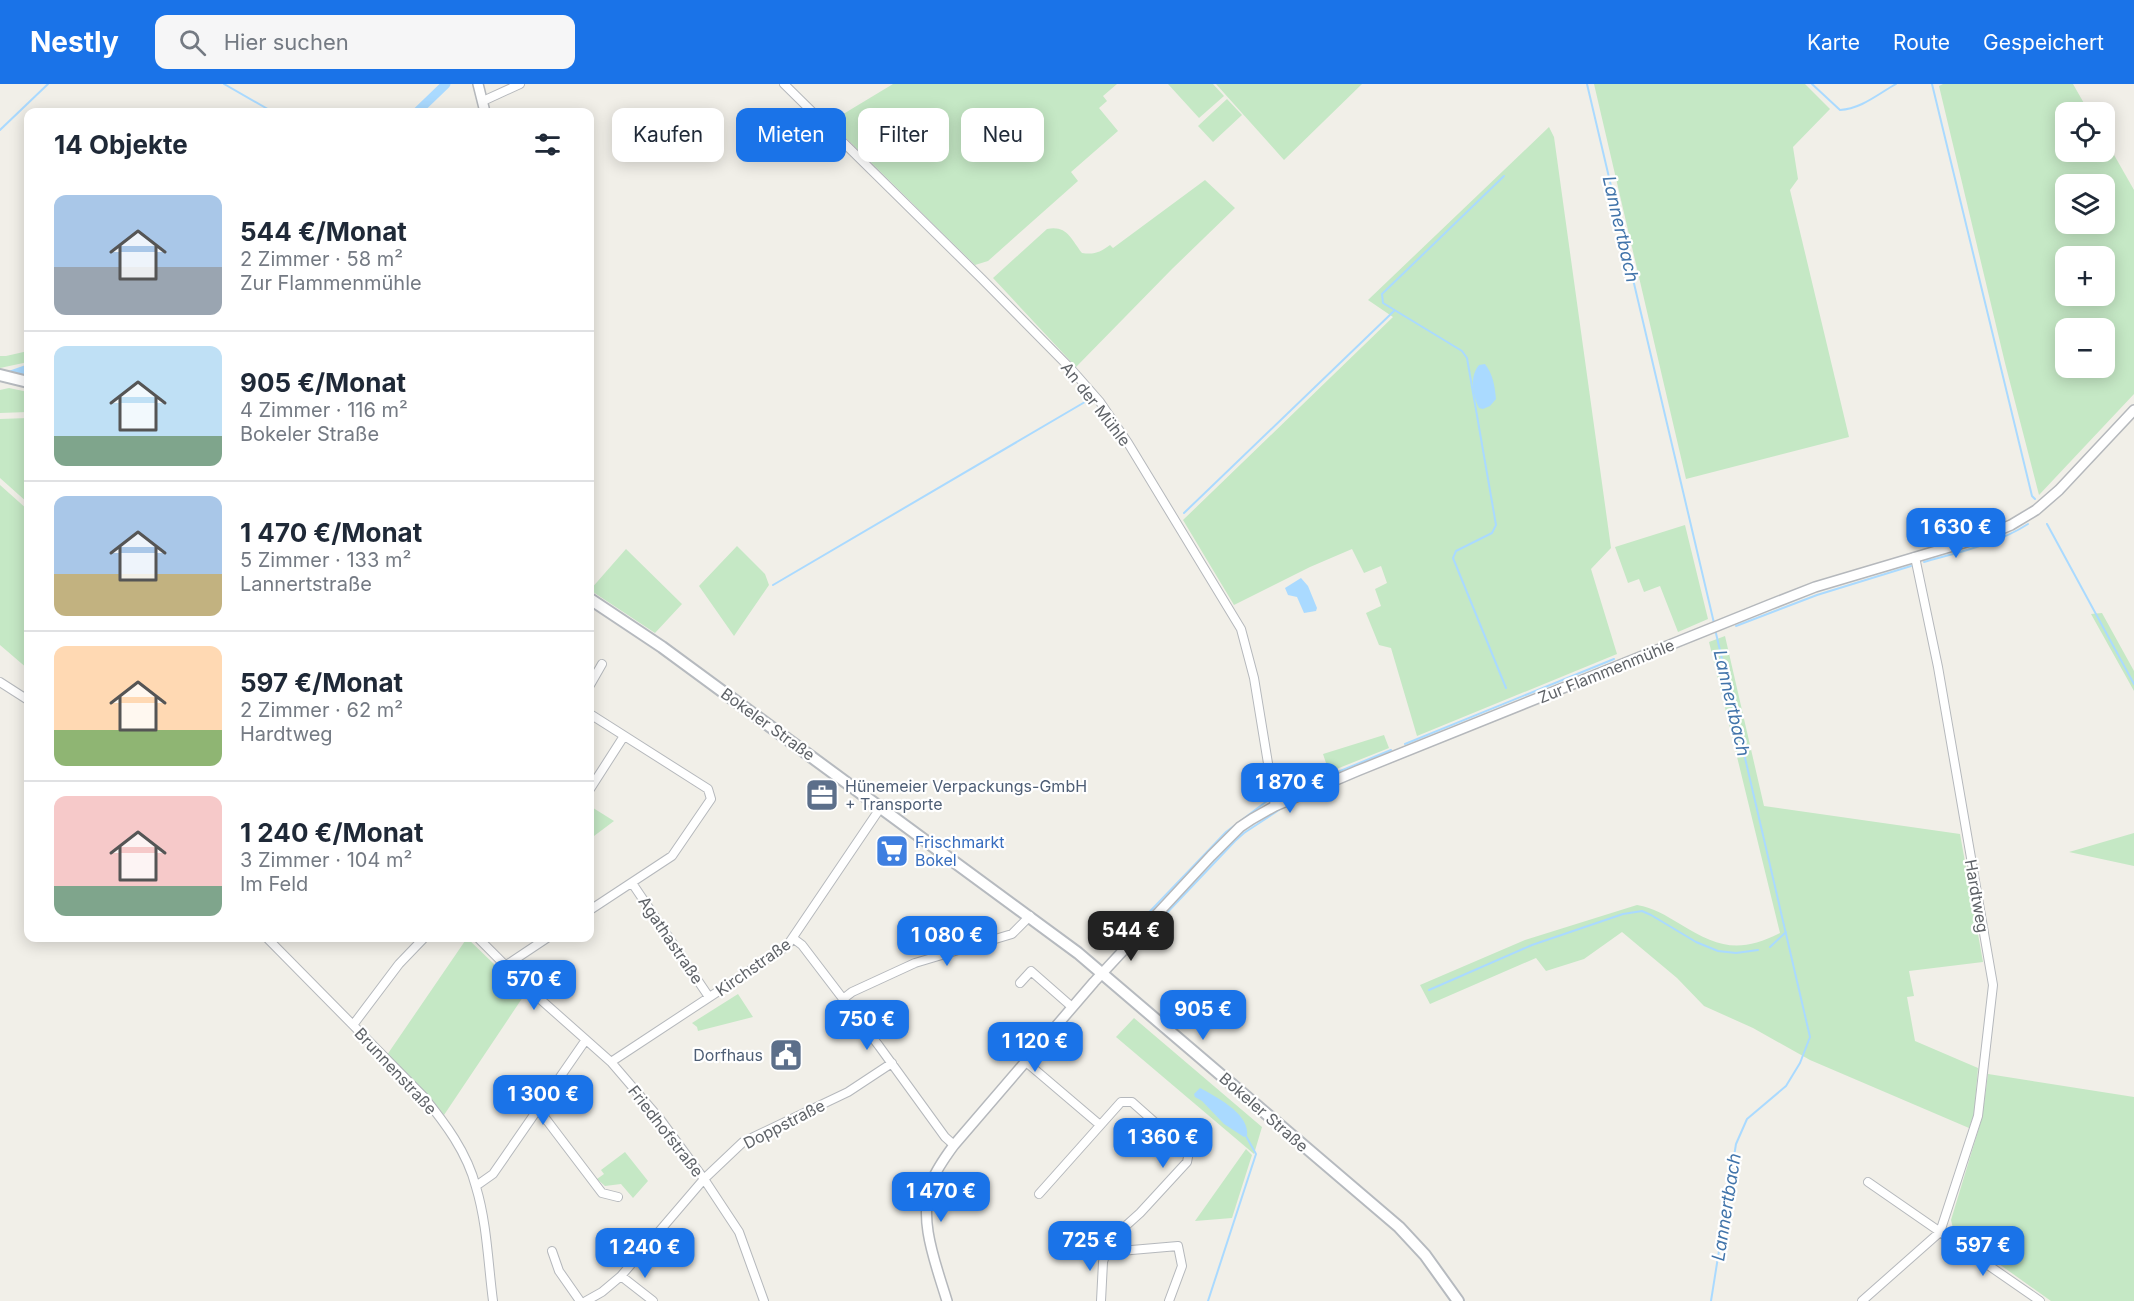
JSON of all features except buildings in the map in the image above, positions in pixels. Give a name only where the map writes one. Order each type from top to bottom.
[{"type":"main road","points":[[0,375],[24,381]]},
{"type":"main road","name":"Bokeler Straße","points":[[594,602],[662,647],[1030,916],[1102,974],[1399,1227],[1425,1255],[1458,1301]]},
{"type":"street","points":[[478,84],[484,108]]},
{"type":"street","points":[[483,101],[520,84]]},
{"type":"street","name":"An der Mühle","points":[[784,84],[1071,369],[1100,402],[1128,443],[1241,629],[1254,678],[1275,806]]},
{"type":"street","name":"Zur Flammenmühle","points":[[947,1301],[930,1241],[927,1218],[932,1181],[939,1167],[954,1145],[1072,1007],[1230,837],[1252,819],[1275,806],[1357,771],[1815,587],[1980,538],[2011,525],[2036,510],[2059,490],[2134,411]]},
{"type":"street","name":"Hardtweg","points":[[1915,557],[1938,667],[1993,985],[1978,1116],[1940,1232]]},
{"type":"street","points":[[594,677],[602,664]]},
{"type":"street","points":[[0,682],[24,697]]},
{"type":"street","points":[[594,717],[624,736],[594,783]]},
{"type":"street","name":"Agathastraße","points":[[594,907],[672,856],[711,799],[708,789],[624,736]]},
{"type":"street","name":"Kirchstraße","points":[[611,1062],[787,946],[794,939],[881,807]]},
{"type":"street","name":"Agathastraße","points":[[632,883],[710,997]]},
{"type":"street","points":[[843,999],[852,992],[915,963],[1012,934],[1030,916]]},
{"type":"street","points":[[794,939],[802,945],[945,1137],[954,1145]]},
{"type":"street","name":"Brunnenstraße","points":[[271,942],[423,1096],[443,1120],[460,1147],[476,1186],[484,1222],[493,1301]]},
{"type":"street","points":[[353,1025],[399,964],[420,942]]},
{"type":"street","name":"Friedhofstraße","points":[[482,942],[585,1041],[611,1062],[660,1119],[739,1232],[764,1301]]},
{"type":"street","points":[[505,966],[541,942]]},
{"type":"street","points":[[1020,983],[1031,971],[1072,1007]]},
{"type":"street","points":[[476,1186],[493,1174],[585,1041]]},
{"type":"street","points":[[1026,1062],[1100,1125]]},
{"type":"street","name":"Doppstraße","points":[[586,1301],[602,1292],[621,1276],[704,1179],[743,1142],[848,1092],[892,1063]]},
{"type":"street","points":[[1039,1194],[1120,1102],[1132,1102],[1186,1150],[1187,1162],[1140,1213],[1110,1240],[1103,1262],[1101,1301]]},
{"type":"street","points":[[539,1110],[602,1193],[618,1197]]},
{"type":"street","points":[[1868,1182],[2040,1301]]},
{"type":"street","points":[[1862,1301],[1940,1232]]},
{"type":"street","points":[[1108,1250],[1178,1246],[1182,1266],[1169,1301]]},
{"type":"street","points":[[552,1251],[559,1271],[580,1301]]},
{"type":"street","points":[[621,1276],[652,1301]]},
{"type":"green space","points":[[893,84],[1117,84],[1103,96],[1107,101],[1099,108],[1118,131],[1071,172],[1078,181],[988,261],[975,265],[871,162],[949,162],[949,108],[858,108],[858,150],[846,138],[846,112]]},
{"type":"green space","points":[[1168,84],[1213,84],[1224,96],[1199,118]]},
{"type":"green space","points":[[1216,84],[1362,84],[1284,160]]},
{"type":"green space","points":[[1594,84],[1805,84],[1830,109],[1793,147],[1798,179],[1790,190],[1849,437],[1686,479]]},
{"type":"green space","points":[[1943,84],[2073,84],[2083,102],[2055,102],[2055,162],[2115,162],[2115,157],[2134,190],[2134,394],[2039,495],[1939,86]]},
{"type":"green space","points":[[1227,99],[1242,115],[1213,142],[1198,126]]},
{"type":"green space","points":[[1549,127],[1554,137],[1611,548],[1591,569],[1617,654],[1417,736],[1391,648],[1379,645],[1366,613],[1381,606],[1375,589],[1387,583],[1381,566],[1364,573],[1352,549],[1234,605],[1183,520],[1393,317],[1368,300]]},
{"type":"green space","points":[[1205,180],[1235,208],[1076,367],[993,278],[1047,229],[1054,228],[1064,231],[1082,253],[1097,252],[1110,245],[1113,248]]},
{"type":"green space","points":[[24,352],[24,363],[0,368],[0,356]]},
{"type":"green space","points":[[9,388],[24,391],[24,412],[0,413],[0,390]]},
{"type":"green space","points":[[24,418],[24,499],[0,478],[0,419]]},
{"type":"green space","points":[[0,485],[24,506],[24,666],[0,645]]},
{"type":"green space","points":[[1685,525],[1708,619],[1678,632],[1660,586],[1644,592],[1639,579],[1628,583],[1615,547]]},
{"type":"green space","points":[[737,546],[765,574],[769,585],[734,636],[699,586]]},
{"type":"green space","points":[[626,549],[682,604],[655,633],[594,593],[594,585]]},
{"type":"green space","points":[[2102,613],[2134,671],[2134,691],[2091,614]]},
{"type":"green space","points":[[1725,636],[1764,806],[1960,834],[1983,962],[1909,971],[1914,996],[1907,997],[1915,1041],[1978,1068],[1974,1115],[1969,1128],[1810,1060],[1753,1028],[1704,1006],[1677,978],[1622,932],[1584,959],[1546,971],[1536,958],[1430,1004],[1420,985],[1525,940],[1637,905],[1659,912],[1705,938],[1728,945],[1752,944],[1780,933],[1709,642]]},
{"type":"green space","points":[[1384,735],[1389,748],[1329,772],[1323,754]]},
{"type":"green space","points":[[594,808],[614,821],[594,836]]},
{"type":"green space","points":[[2134,833],[2134,866],[2069,852]]},
{"type":"green space","points":[[464,942],[471,942],[525,994],[444,1115],[426,1093],[387,1055]]},
{"type":"green space","points":[[738,994],[753,1017],[698,1031],[692,1023]]},
{"type":"green space","points":[[1134,1018],[1262,1127],[1254,1154],[1116,1037]]},
{"type":"green space","points":[[1988,1074],[2134,1097],[2134,1301],[2051,1301],[1954,1232],[1951,1220],[1982,1118]]},
{"type":"green space","points":[[1246,1149],[1252,1155],[1232,1218],[1195,1221]]},
{"type":"green space","points":[[625,1152],[648,1181],[633,1198],[621,1184],[605,1186],[597,1179],[604,1174],[601,1170]]},
{"type":"water","points":[[1485,364],[1492,376],[1496,399],[1490,406],[1483,409],[1479,408],[1477,403],[1473,380],[1479,365]]},
{"type":"water","points":[[1301,578],[1308,586],[1317,608],[1316,611],[1304,613],[1297,597],[1288,595],[1285,588]]},
{"type":"water","points":[[1200,1088],[1237,1113],[1243,1120],[1247,1135],[1244,1137],[1224,1124],[1202,1101],[1195,1097],[1194,1094]]},
{"type":"waterway","points":[[0,130],[48,84]]},
{"type":"waterway","points":[[224,84],[266,108]]},
{"type":"waterway","points":[[421,108],[446,84]]},
{"type":"waterway","name":"Lannertbach","points":[[1587,84],[1714,623]]},
{"type":"waterway","points":[[1812,84],[1840,110],[1862,104],[1896,84]]},
{"type":"waterway","points":[[1932,84],[2032,496],[2035,499]]},
{"type":"waterway","points":[[1504,176],[1382,294],[1383,303],[1462,351],[1467,358],[1496,525],[1492,533],[1456,551],[1453,558],[1506,688]]},
{"type":"waterway","points":[[1184,513],[1394,311]]},
{"type":"waterway","points":[[5,377],[24,370]]},
{"type":"waterway","points":[[773,585],[1090,399]]},
{"type":"waterway","points":[[1924,562],[1991,542],[2028,524]]},
{"type":"waterway","points":[[2047,524],[2134,684]]},
{"type":"waterway","points":[[1736,626],[1817,595],[1911,566]]},
{"type":"waterway","name":"Lannertbach","points":[[1711,1301],[1736,1144],[1747,1119],[1786,1086],[1800,1063],[1810,1037],[1715,629]]},
{"type":"waterway","points":[[1405,744],[1614,659]]},
{"type":"waterway","points":[[1328,776],[1391,750]]},
{"type":"waterway","points":[[1136,926],[1226,832],[1267,801]]},
{"type":"waterway","points":[[1161,919],[1235,841],[1279,810]]},
{"type":"waterway","points":[[1429,990],[1532,945],[1623,914],[1642,911],[1696,942],[1718,951],[1736,953],[1758,950]]},
{"type":"waterway","points":[[1770,947],[1786,932]]},
{"type":"waterway","points":[[1208,1301],[1256,1154],[1246,1136]]},
{"type":"place","name":"Hünemeier Verpackungs-GmbH + Transporte","points":[[822,795]]},
{"type":"place","name":"Frischmarkt Bokel","points":[[892,851]]},
{"type":"place","name":"Dorfhaus","points":[[786,1055]]}]
